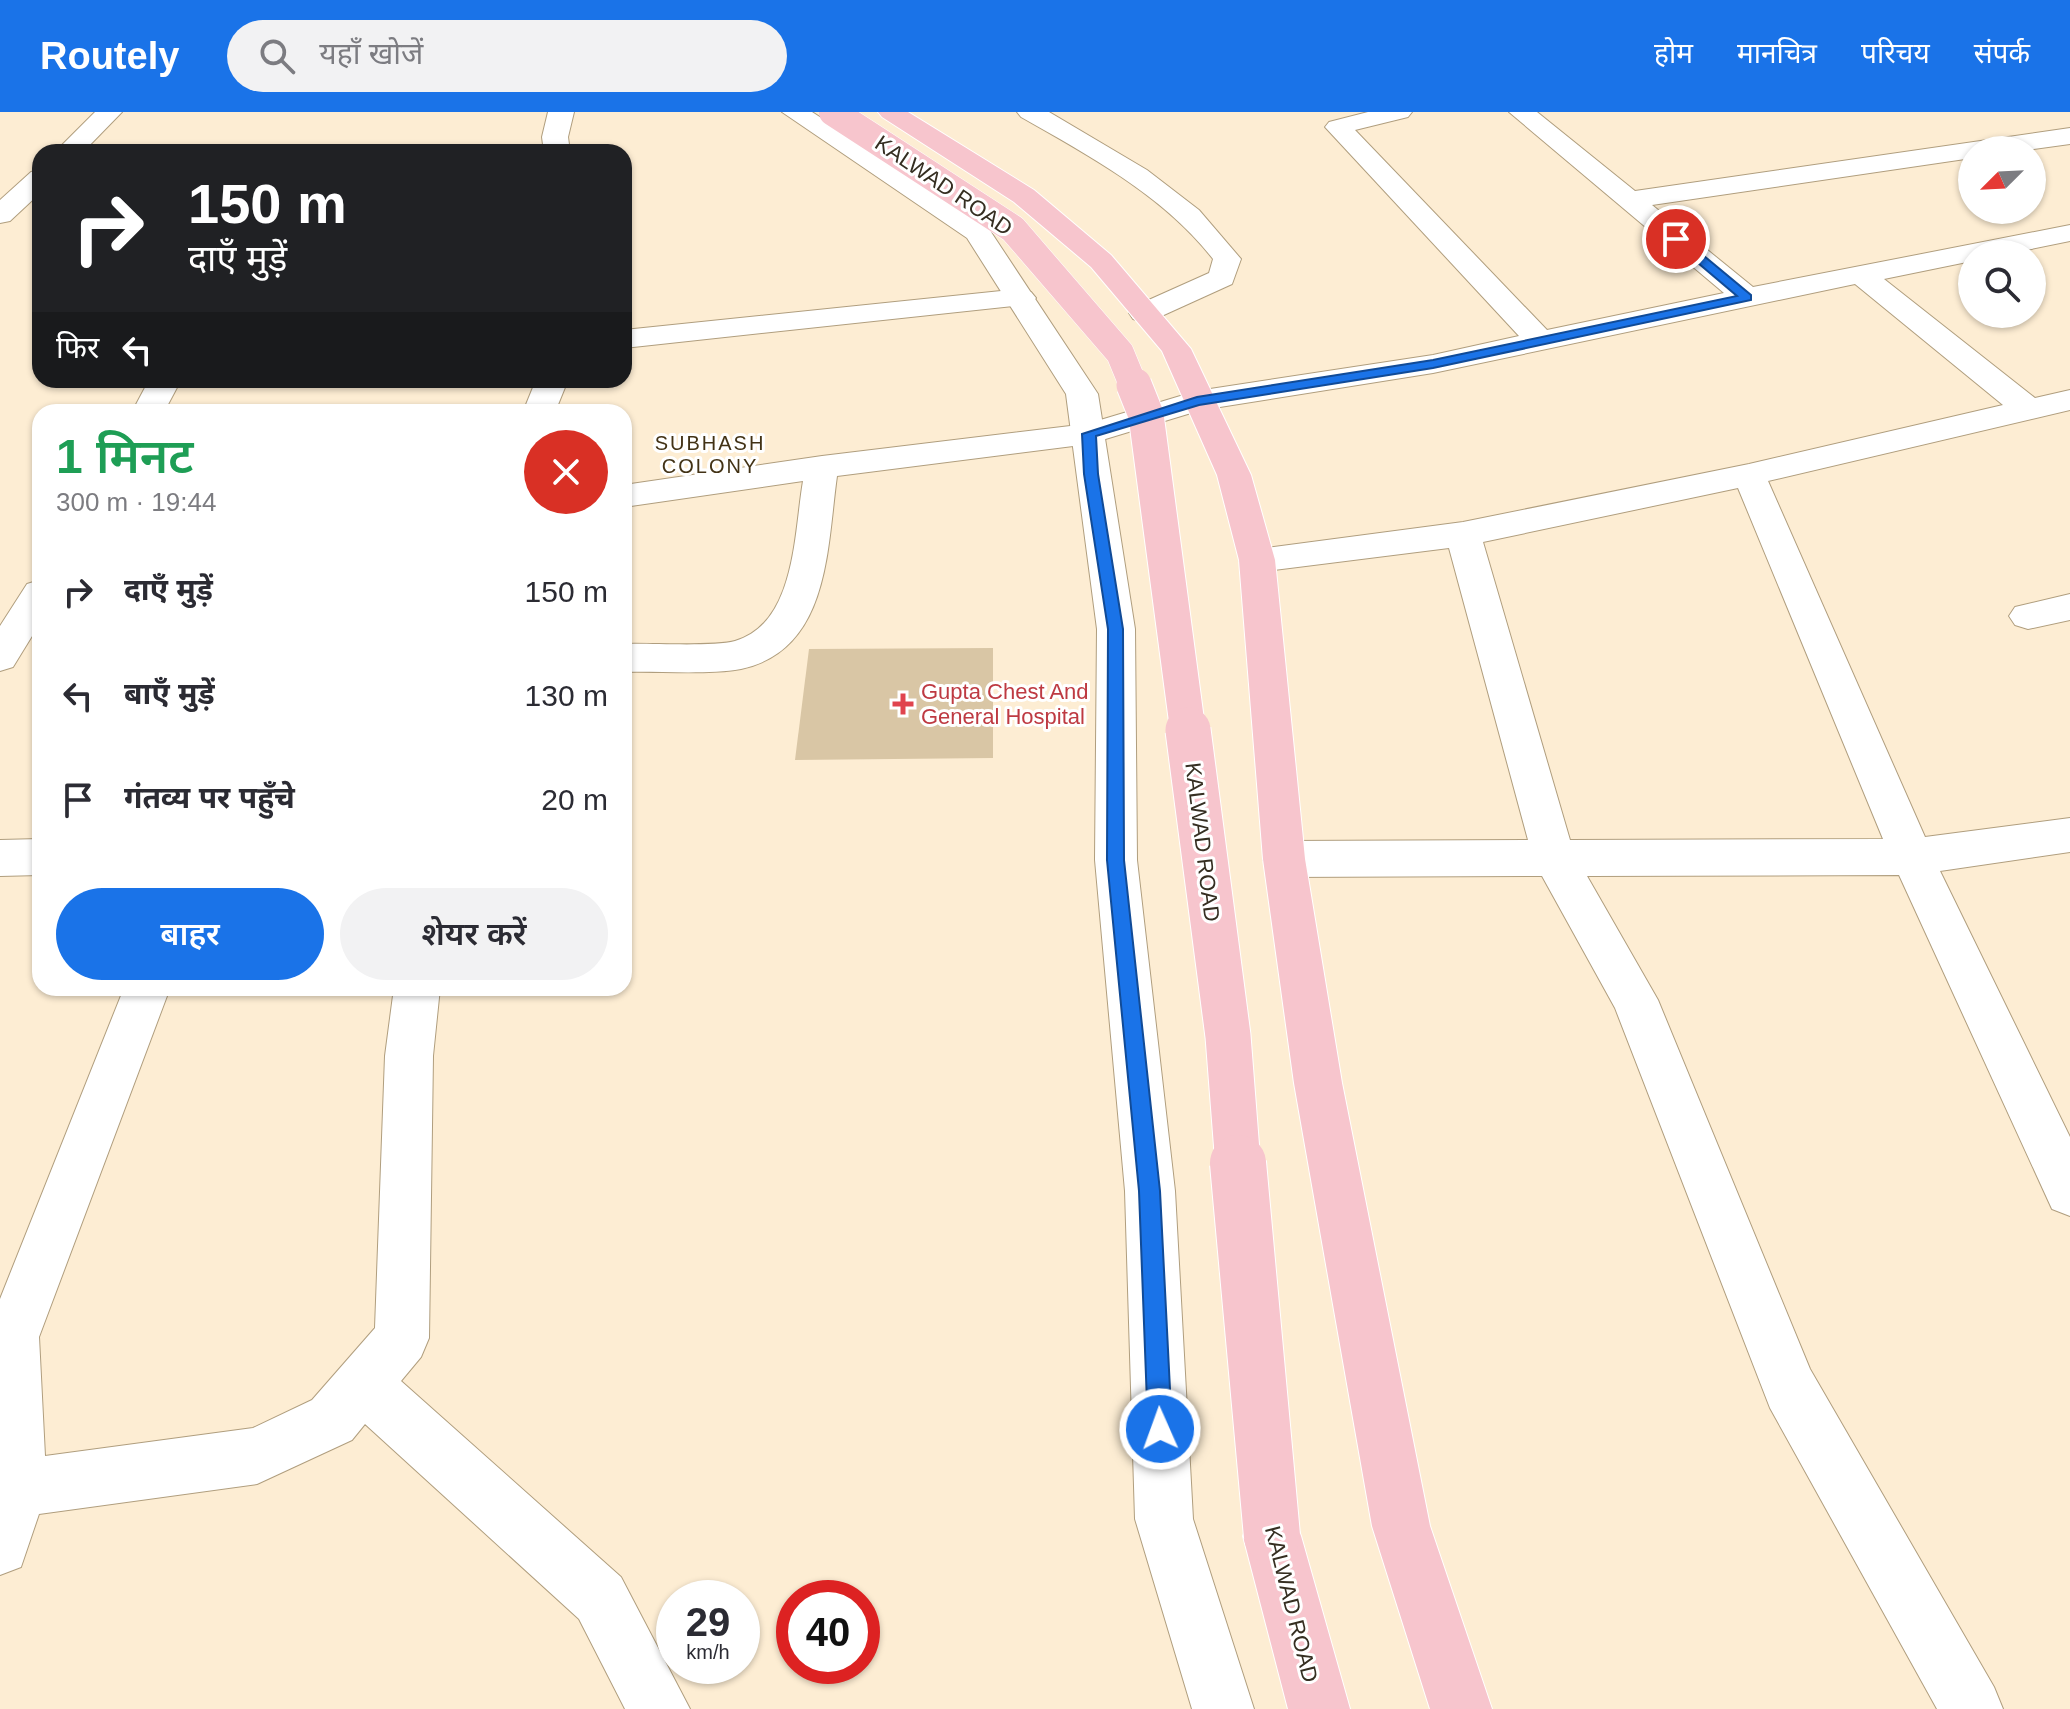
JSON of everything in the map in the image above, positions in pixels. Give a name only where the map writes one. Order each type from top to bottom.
[{"type":"main road","name":"KALWAD ROAD","points":[[833,112],[1013,229],[1120,353],[1146,415],[1228,1036],[1244,1247],[1272,1536],[1319,1709]]},
{"type":"main road","points":[[891,112],[1024,196],[1101,261],[1176,349],[1197,401],[1234,475],[1257,560],[1284,859],[1318,1083],[1401,1526],[1461,1709]]},
{"type":"street","points":[[76,144],[109,112]]},
{"type":"street","points":[[556,144],[561,112]]},
{"type":"street","points":[[795,112],[977,232],[1082,394],[1089,434],[1091,474],[1116,629],[1116,860],[1150,1191],[1164,1519],[1223,1709]]},
{"type":"street","points":[[1030,112],[1078,139],[1162,196],[1217,244],[1227,259],[1222,278],[1144,313]]},
{"type":"street","points":[[1331,120],[1399,112]]},
{"type":"street","points":[[1522,112],[1747,297]]},
{"type":"street","points":[[1331,120],[1540,341]]},
{"type":"street","points":[[1629,200],[2070,136]]},
{"type":"street","points":[[0,215],[32,188]]},
{"type":"street","points":[[632,495],[822,467],[1089,434],[1197,401],[1403,369],[2070,233]]},
{"type":"street","points":[[1861,275],[2030,410]]},
{"type":"street","points":[[632,338],[1021,298]]},
{"type":"street","points":[[1257,560],[1463,534],[1749,475],[1840,451],[2070,400]]},
{"type":"street","points":[[632,658],[739,655],[769,640],[791,619],[802,593],[822,467]]},
{"type":"street","points":[[1749,475],[1912,857],[2070,1191]]},
{"type":"street","points":[[1463,534],[1554,857],[1635,1000],[1790,1388],[1972,1709]]},
{"type":"street","points":[[0,657],[32,606]]},
{"type":"street","points":[[2028,616],[2070,607]]},
{"type":"street","points":[[1284,859],[1912,857],[2070,835]]},
{"type":"street","points":[[0,858],[32,857]]},
{"type":"street","points":[[0,1546],[18,1488],[6,1337],[144,996]]},
{"type":"street","points":[[18,1488],[257,1456],[332,1420],[402,1338],[409,1056],[416,996]]},
{"type":"street","points":[[363,1384],[600,1598],[659,1709]]},
{"type":"building","points":[[993,648],[993,758],[795,760],[809,649]]},
{"type":"place","name":"Gupta Chest And General Hospital","points":[[903,704]]},
{"type":"district","name":"SUBHASH COLONY","points":[[710,454]]},
{"type":"route","points":[[1160,1429],[1150,1191],[1116,860],[1116,629],[1091,474],[1089,434],[1197,401],[1285,390],[1433,364],[1747,297],[1676,239]]}]
